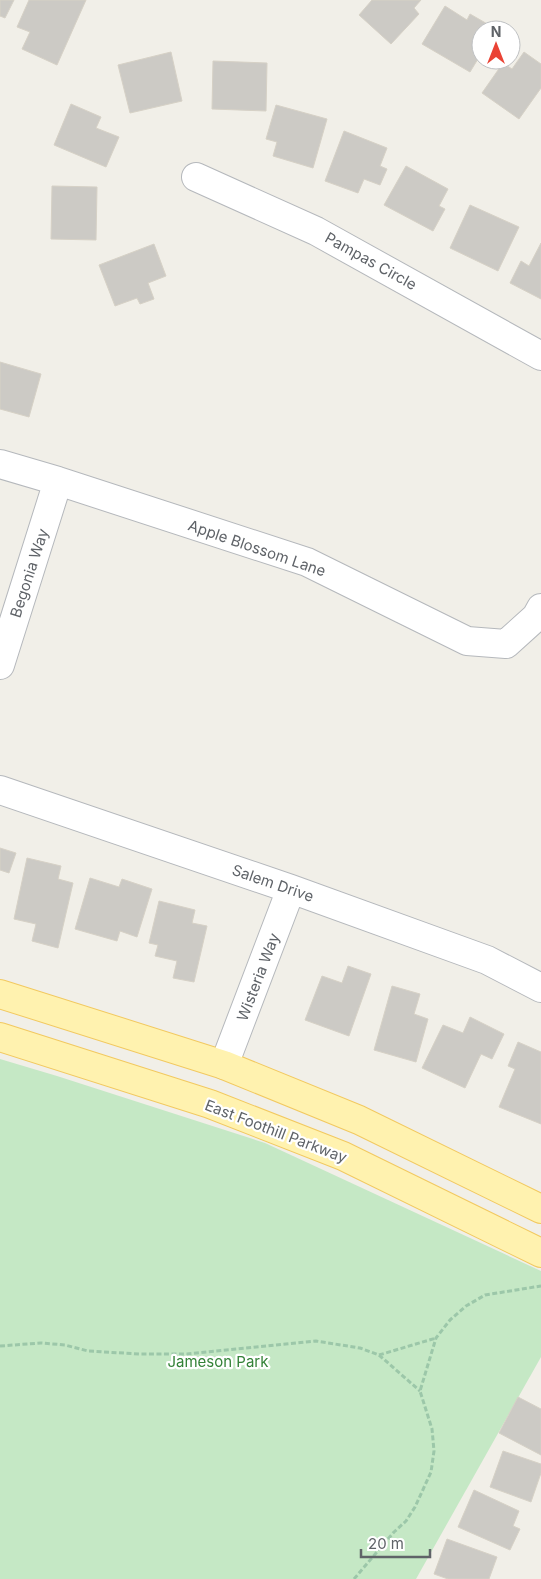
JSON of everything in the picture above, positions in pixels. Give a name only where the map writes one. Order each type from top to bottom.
[{"type":"main road","points":[[0,994],[224,1065],[359,1120],[541,1209]]},
{"type":"main road","name":"East Foothill Parkway","points":[[0,1037],[210,1104],[343,1156],[541,1253]]},
{"type":"street","name":"Pampas Circle","points":[[196,178],[316,231],[541,356]]},
{"type":"street","name":"Apple Blossom Lane","points":[[0,464],[307,562],[467,642],[506,644],[536,617],[541,608]]},
{"type":"street","name":"Begonia Way","points":[[0,665],[58,481]]},
{"type":"street","name":"Salem Drive","points":[[0,790],[291,889],[487,960],[541,988]]},
{"type":"street","name":"Wisteria Way","points":[[224,1065],[291,889]]},
{"type":"path","points":[[420,1391],[436,1338],[450,1320],[466,1306],[485,1296],[541,1286]]},
{"type":"path","points":[[379,1355],[436,1338]]},
{"type":"path","points":[[0,1346],[65,1345],[88,1351],[187,1354],[316,1341],[360,1348],[379,1355],[420,1391],[432,1429],[434,1451],[431,1472],[415,1508],[406,1521],[394,1532],[354,1579]]},
{"type":"green space","name":"Jameson Park","points":[[0,1059],[265,1143],[541,1271],[541,1357],[416,1579],[0,1579]]},
{"type":"building","points":[[0,0],[14,0],[5,18],[0,16]]},
{"type":"building","points":[[29,0],[86,0],[57,65],[22,49],[30,32],[17,27]]},
{"type":"building","points":[[372,0],[421,0],[414,8],[419,14],[391,44],[359,15]]},
{"type":"building","points":[[445,6],[467,20],[470,14],[480,20],[471,20],[470,72],[422,44]]},
{"type":"building","points":[[171,52],[182,101],[130,113],[118,65]]},
{"type":"building","points":[[524,52],[541,64],[541,88],[519,119],[482,93],[498,70],[521,70],[521,56]]},
{"type":"building","points":[[213,61],[267,63],[266,111],[212,109]]},
{"type":"building","points":[[71,104],[101,117],[96,128],[119,137],[106,167],[54,145]]},
{"type":"building","points":[[276,105],[327,119],[313,168],[273,156],[277,142],[266,139]]},
{"type":"building","points":[[344,131],[387,148],[380,166],[387,169],[380,185],[364,179],[358,193],[325,181]]},
{"type":"building","points":[[406,166],[448,189],[439,206],[445,209],[433,231],[384,205]]},
{"type":"building","points":[[52,186],[97,187],[96,240],[51,239]]},
{"type":"building","points":[[470,205],[519,227],[498,271],[450,248]]},
{"type":"building","points":[[541,243],[541,299],[510,283],[521,261],[529,266]]},
{"type":"building","points":[[154,244],[166,276],[148,283],[154,299],[140,304],[137,298],[115,306],[99,265]]},
{"type":"building","points":[[0,362],[41,374],[29,417],[0,409]]},
{"type":"building","points":[[0,848],[16,853],[9,873],[0,870]]},
{"type":"building","points":[[27,858],[61,866],[58,879],[73,883],[58,948],[32,941],[36,924],[14,919]]},
{"type":"building","points":[[90,878],[119,887],[122,879],[152,889],[137,937],[120,931],[117,941],[75,929]]},
{"type":"building","points":[[159,901],[195,910],[192,923],[207,926],[194,982],[173,978],[177,961],[155,956],[158,945],[149,943]]},
{"type":"building","points":[[348,966],[371,974],[349,1036],[305,1020],[322,976],[342,983]]},
{"type":"building","points":[[392,986],[420,994],[414,1014],[428,1019],[416,1062],[374,1050]]},
{"type":"building","points":[[470,1017],[504,1034],[492,1059],[481,1054],[465,1088],[422,1068],[443,1025],[463,1033]]},
{"type":"building","points":[[518,1042],[541,1052],[541,1124],[499,1107],[515,1069],[508,1066]]},
{"type":"building","points":[[518,1397],[541,1409],[541,1455],[499,1433]]},
{"type":"building","points":[[503,1451],[541,1464],[541,1473],[531,1502],[490,1487]]},
{"type":"building","points":[[474,1490],[519,1511],[513,1526],[520,1529],[510,1550],[458,1527]]},
{"type":"building","points":[[447,1539],[497,1557],[489,1579],[448,1579],[434,1574]]}]
